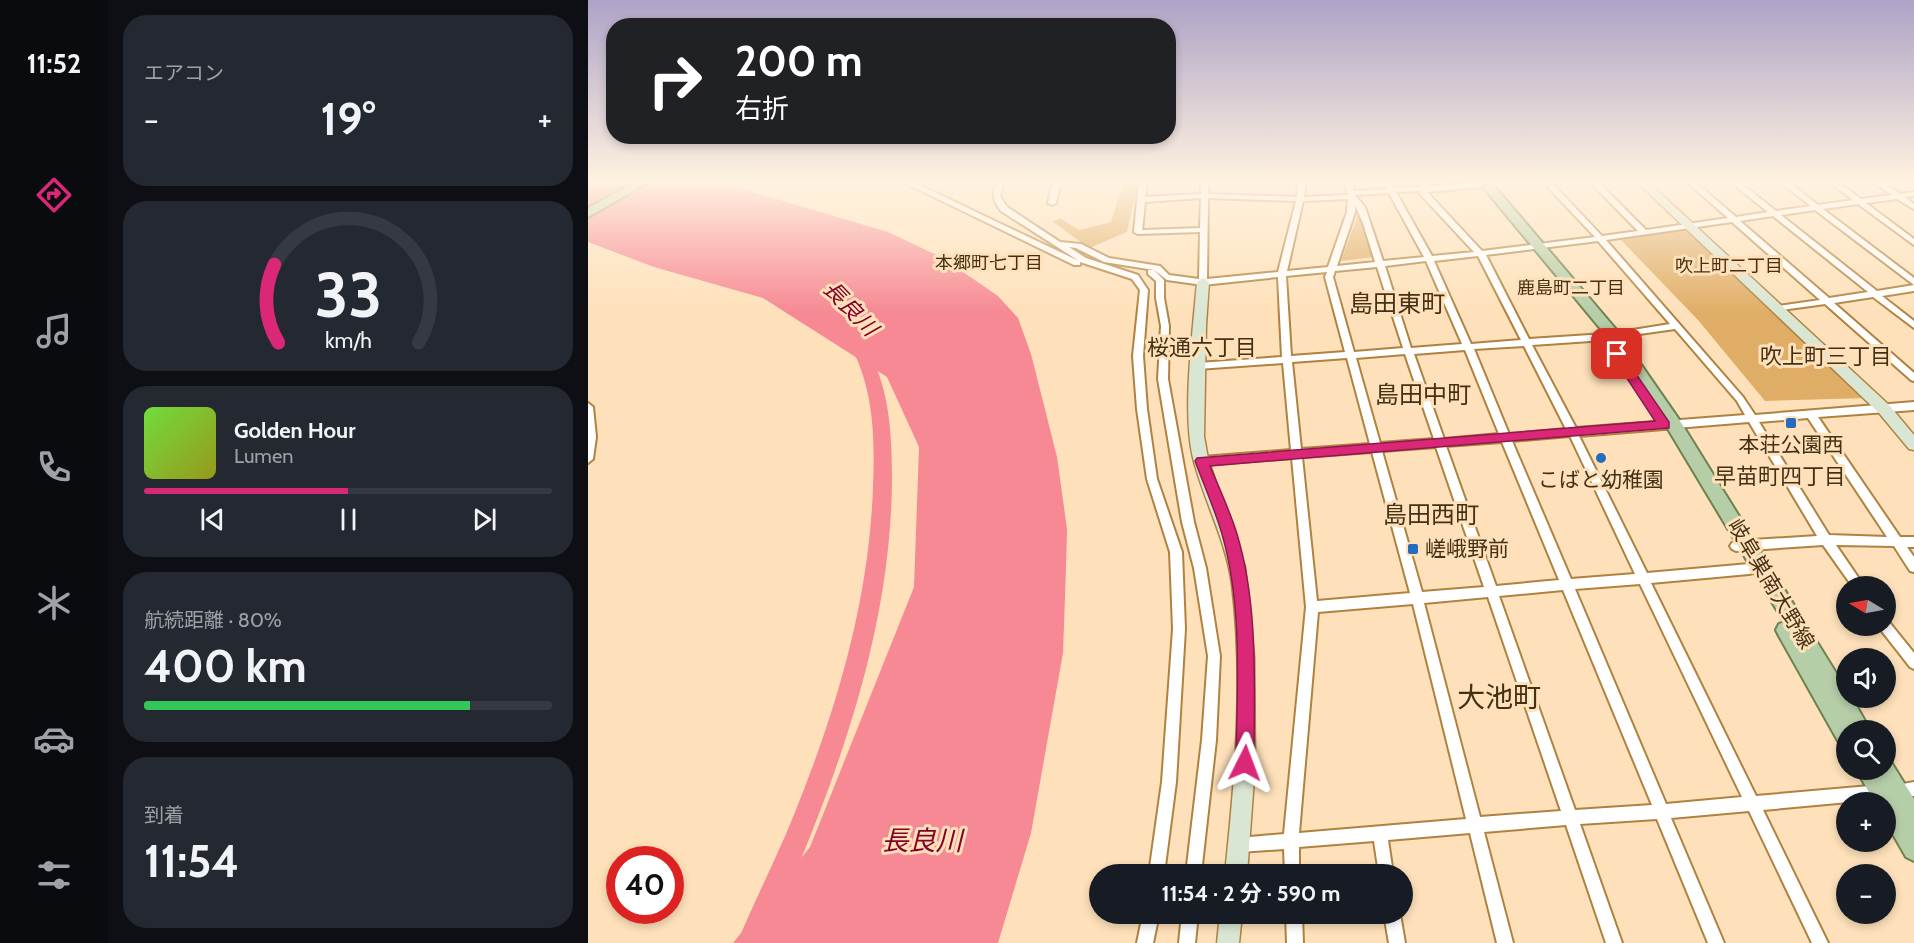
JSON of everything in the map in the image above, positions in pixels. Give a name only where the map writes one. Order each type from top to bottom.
[{"type":"main road","name":"岐阜巣南大野線","points":[[1518,225],[1610,337],[1669,425],[1741,545],[1854,720]]},
{"type":"main road","name":"岐阜巣南大野線","points":[[1741,545],[1749,569],[1838,720]]},
{"type":"main road","points":[[1894,785],[1914,820]]},
{"type":"main road","points":[[1894,785],[1914,849]]},
{"type":"street","points":[[997,225],[1102,273],[1135,277]]},
{"type":"street","points":[[1029,225],[1083,260],[1135,277],[1144,290],[1138,356],[1142,410],[1152,479],[1176,552],[1179,629],[1169,782],[1157,864]]},
{"type":"street","points":[[1138,225],[1138,232],[1203,230]]},
{"type":"street","points":[[1203,225],[1196,437],[1202,461],[1230,534],[1240,583],[1245,661],[1247,742],[1237,864]]},
{"type":"street","points":[[1292,864],[1291,842],[1312,607],[1287,360],[1282,273],[1294,225]]},
{"type":"street","points":[[1348,225],[1329,277],[1417,597],[1505,943]]},
{"type":"street","points":[[1367,225],[1408,351],[1614,943]]},
{"type":"street","points":[[1410,225],[1428,258],[1507,436],[1716,943]]},
{"type":"street","points":[[1454,225],[1481,254],[1572,431],[1820,943]]},
{"type":"street","points":[[1588,225],[1678,326],[1754,418],[1826,540],[1851,576]]},
{"type":"street","points":[[1637,225],[1644,232]]},
{"type":"street","points":[[1059,244],[1078,246],[1107,260],[1157,268],[1167,277],[1203,282],[1332,267],[1481,254],[1696,225]]},
{"type":"street","points":[[1739,225],[1914,378]]},
{"type":"street","points":[[1790,225],[1914,326]]},
{"type":"street","points":[[1840,225],[1914,282]]},
{"type":"street","points":[[1889,225],[1914,243]]},
{"type":"street","points":[[1689,226],[1884,409],[1914,445]]},
{"type":"street","points":[[1142,264],[1160,280],[1164,326],[1163,379],[1188,522],[1200,568],[1214,656],[1209,740],[1195,864]]},
{"type":"street","points":[[1778,309],[1914,288]]},
{"type":"street","points":[[1198,366],[1610,337],[1678,326]]},
{"type":"street","points":[[1202,461],[1914,406]]},
{"type":"street","points":[[588,407],[591,437],[588,459]]},
{"type":"street","points":[[1812,414],[1914,567]]},
{"type":"street","points":[[1741,545],[1826,540],[1914,542]]},
{"type":"street","points":[[1312,607],[1749,569]]},
{"type":"street","points":[[1893,636],[1914,663]]},
{"type":"street","points":[[1239,845],[1572,817],[1662,813],[1894,785]]},
{"type":"street","points":[[1380,834],[1384,864]]},
{"type":"street","points":[[1145,943],[1149,924]]},
{"type":"street","points":[[1187,943],[1189,924]]},
{"type":"street","points":[[1228,943],[1231,924]]},
{"type":"street","points":[[1294,924],[1295,943]]},
{"type":"street","points":[[1394,924],[1397,943]]},
{"type":"shaded area","points":[[1057,225],[1071,225],[1079,230],[1099,225],[1129,225],[1127,232],[1089,248]]},
{"type":"shaded area","points":[[1354,225],[1365,225],[1374,257],[1341,261]]},
{"type":"shaded area","points":[[1684,229],[1867,398],[1765,401],[1698,320],[1621,240]]},
{"type":"water","name":"長良川","points":[[588,225],[864,225],[888,232],[943,258],[998,296],[1018,318],[1031,354],[1057,457],[1067,529],[1066,568],[1063,653],[1031,833],[998,943],[733,943],[810,847],[914,587],[919,447],[887,377],[763,298],[654,267],[588,242]]},
{"type":"waterway","name":"長良川","points":[[751,943],[801,828],[845,708],[862,646],[874,584],[882,522],[882,430],[875,386],[858,345]]},
{"type":"place","name":"本荘公園西","points":[[1791,423]]},
{"type":"place","name":"こばと幼稚園","points":[[1601,458]]},
{"type":"place","name":"嵯峨野前","points":[[1413,549]]},
{"type":"district","name":"本郷町七丁目","points":[[989,263]]},
{"type":"district","name":"吹上町二丁目","points":[[1729,266]]},
{"type":"district","name":"鹿島町二丁目","points":[[1571,288]]},
{"type":"district","name":"島田東町","points":[[1397,304]]},
{"type":"district","name":"桜通六丁目","points":[[1202,347]]},
{"type":"district","name":"吹上町三丁目","points":[[1826,356]]},
{"type":"district","name":"島田中町","points":[[1423,395]]},
{"type":"district","name":"早苗町四丁目","points":[[1780,476]]},
{"type":"district","name":"島田西町","points":[[1431,515]]},
{"type":"district","name":"大池町","points":[[1499,697]]},
{"type":"route","points":[[1245,763],[1247,742],[1245,661],[1240,583],[1230,534],[1202,461],[1664,425],[1617,354]]}]
